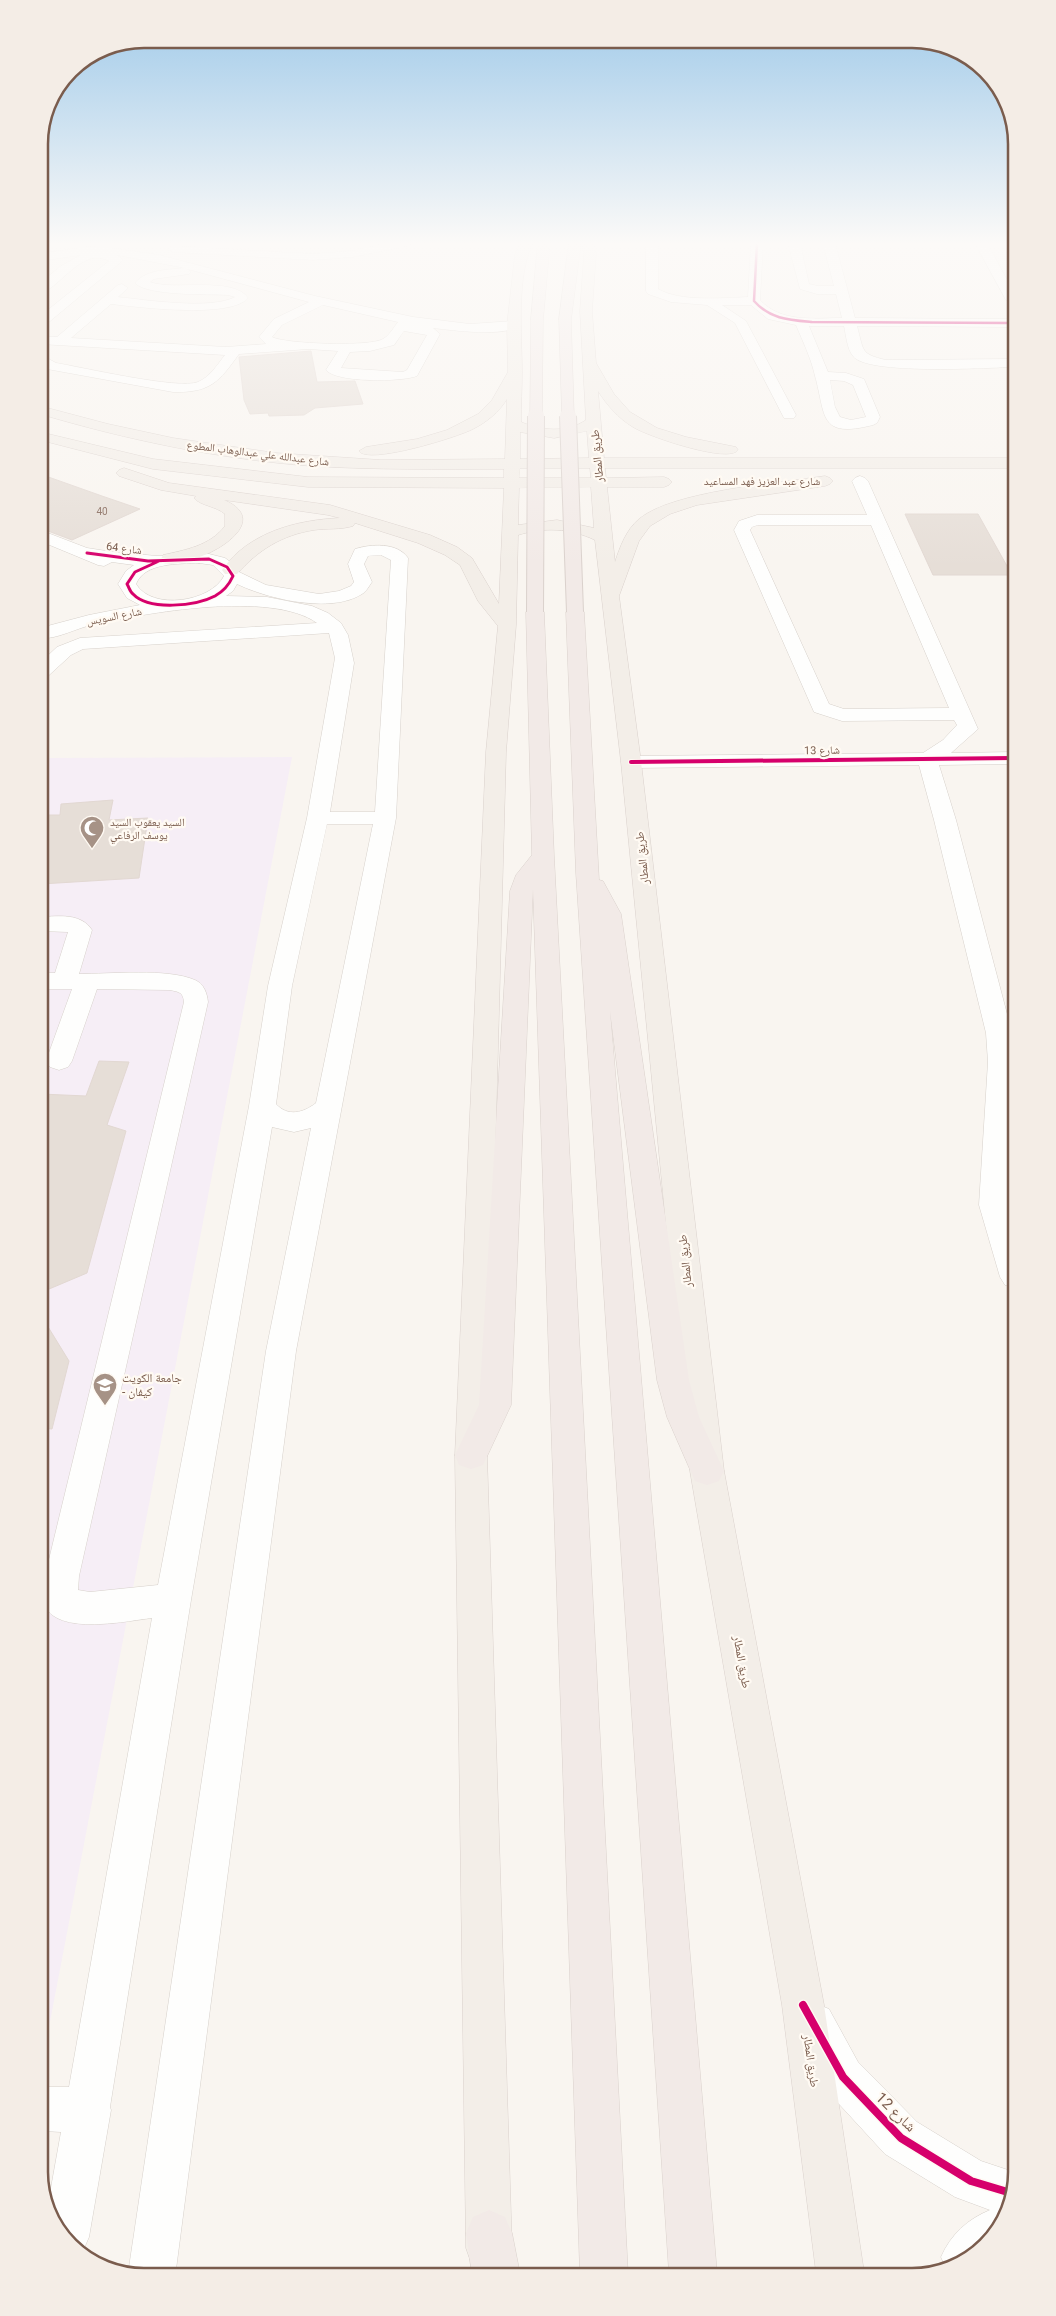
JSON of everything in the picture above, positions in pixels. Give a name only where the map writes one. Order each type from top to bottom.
[{"type":"highway","points":[[521,351],[535,612],[543,856],[604,2268]]},
{"type":"highway","points":[[566,351],[575,612],[587,873],[693,2268]]},
{"type":"highway","points":[[471,1455],[495,1405],[521,891],[527,875],[543,856]]},
{"type":"highway","points":[[587,873],[604,901],[609,914],[673,1380],[683,1417],[707,1471]]},
{"type":"main road","points":[[228,452],[363,451],[396,447],[434,439],[463,428],[482,418],[496,405],[516,351]]},
{"type":"main road","points":[[491,2261],[471,1455],[496,752],[507,625],[512,423],[519,351]]},
{"type":"main road","name":"طريق المطار","points":[[588,351],[603,538],[631,762],[707,1471],[803,2005],[839,2268]]},
{"type":"main road","points":[[589,360],[614,404],[633,421],[661,434],[698,445],[746,452],[967,464]]},
{"type":"main road","name":"شارع عبدالله علي عبدالوهاب المطوع","points":[[48,412],[92,426],[228,452],[309,461],[511,473]]},
{"type":"main road","points":[[512,423],[533,432],[556,433],[577,430],[588,426],[594,421]]},
{"type":"main road","name":"شارع عبدالله علي عبدالوهاب المطوع","points":[[48,438],[153,464],[281,479],[383,484],[511,473]]},
{"type":"main road","points":[[48,448],[222,505],[231,511],[234,519],[232,528],[216,542],[199,551],[164,560]]},
{"type":"main road","name":"شارع عبد العزيز فهد المساعيد","points":[[511,473],[599,473],[1008,463]]},
{"type":"main road","name":"شارع عبد العزيز فهد المساعيد","points":[[599,473],[675,482]]},
{"type":"main road","points":[[610,602],[630,540],[644,523],[664,511],[694,502],[825,481]]},
{"type":"main road","name":"شارع عبد العزيز فهد المساعيد","points":[[722,482],[879,481]]},
{"type":"main road","points":[[167,487],[330,510],[424,538],[461,558],[476,577],[495,612],[507,625]]},
{"type":"main road","points":[[232,573],[242,556],[250,550],[288,531],[319,524],[336,523],[386,526]]},
{"type":"main road","points":[[509,532],[541,525],[559,524],[592,532],[603,538]]},
{"type":"street","points":[[158,351],[230,356],[261,351]]},
{"type":"street","points":[[174,351],[230,356]]},
{"type":"street","points":[[344,351],[333,370],[338,373],[402,377],[412,373],[424,351]]},
{"type":"street","points":[[361,375],[376,351]]},
{"type":"street","points":[[756,351],[789,415]]},
{"type":"street","points":[[813,351],[823,376]]},
{"type":"street","points":[[857,351],[858,354],[874,362],[886,364],[1008,364]]},
{"type":"street","points":[[48,363],[52,366],[184,389],[210,383],[230,356]]},
{"type":"street","points":[[860,481],[963,720],[986,743],[1008,755]]},
{"type":"street","points":[[877,520],[757,520],[745,524],[742,530],[821,708],[842,715],[963,720]]},
{"type":"street","name":"شارع 64","points":[[48,538],[87,553],[130,578]]},
{"type":"street","name":"شارع 64","points":[[87,553],[164,560],[206,559],[221,564],[232,573],[261,589],[319,599],[332,599],[357,590],[363,582],[356,564],[361,553],[372,549],[383,550],[400,558],[385,818]]},
{"type":"street","name":"شارع السويس","points":[[48,630],[102,598],[142,568],[164,560]]},
{"type":"street","points":[[190,604],[219,595],[232,582],[232,573]]},
{"type":"street","points":[[67,2231],[89,2110],[173,1600],[262,1106],[280,986],[318,818],[345,663],[343,643],[335,628],[317,615],[292,607],[254,602],[160,604],[140,600],[130,592],[127,584],[130,578]]},
{"type":"street","name":"شارع السويس","points":[[48,631],[137,610],[190,604]]},
{"type":"street","points":[[48,666],[64,651],[80,644],[335,628]]},
{"type":"street","points":[[963,720],[950,744],[927,759],[945,820],[999,1033],[1001,1062],[993,1176],[993,1205],[1008,1242]]},
{"type":"street","name":"شارع 13","points":[[631,762],[1008,758]]},
{"type":"street","points":[[152,2268],[281,1351],[385,818],[318,818]]},
{"type":"street","points":[[48,924],[69,924],[76,926],[80,930],[64,982],[59,1060]]},
{"type":"street","points":[[64,982],[178,984],[188,986],[195,993],[196,1002],[62,1576],[60,1599],[68,1606],[90,1608],[173,1600]]},
{"type":"street","points":[[262,1106],[268,1114],[278,1120],[292,1123],[306,1122],[319,1116],[328,1108]]},
{"type":"street","name":"شارع 12","points":[[803,2005],[843,2077],[901,2138],[971,2181],[1006,2192]]},
{"type":"street","points":[[48,2109],[89,2110]]},
{"type":"shaded area","name":"جامعة الكويت - كيفان","points":[[292,757],[48,2032],[48,758]]},
{"type":"building","points":[[311,351],[317,382],[355,381],[363,404],[315,408],[304,415],[269,416],[268,413],[250,414],[244,400],[239,357]]},
{"type":"building","points":[[48,477],[140,509],[72,540],[48,531]]},
{"type":"building","points":[[905,514],[978,514],[1008,568],[1008,575],[933,575]]},
{"type":"building","name":"السيد يعقوب السيد يوسف الرفاعي","points":[[113,800],[109,820],[148,818],[139,878],[48,884],[48,815],[60,815],[61,804]]},
{"type":"building","points":[[99,1061],[129,1062],[107,1125],[126,1131],[87,1273],[48,1289],[48,1094],[86,1096]]},
{"type":"building","points":[[48,1327],[69,1361],[52,1429],[48,1429]]},
{"type":"cycle path","points":[[87,553],[148,561],[188,558],[209,559],[227,567],[233,576],[227,587],[215,596],[199,602],[162,605],[145,601],[133,594],[127,584],[135,572],[144,566],[159,561]]},
{"type":"cycle path","points":[[631,762],[1008,758]]},
{"type":"cycle path","points":[[803,2005],[843,2077],[901,2138],[971,2181],[1006,2192]]},
{"type":"place","name":"السيد يعقوب السيد يوسف الرفاعي","points":[[92,849]]},
{"type":"place","name":"جامعة الكويت - كيفان","points":[[105,1406]]}]
